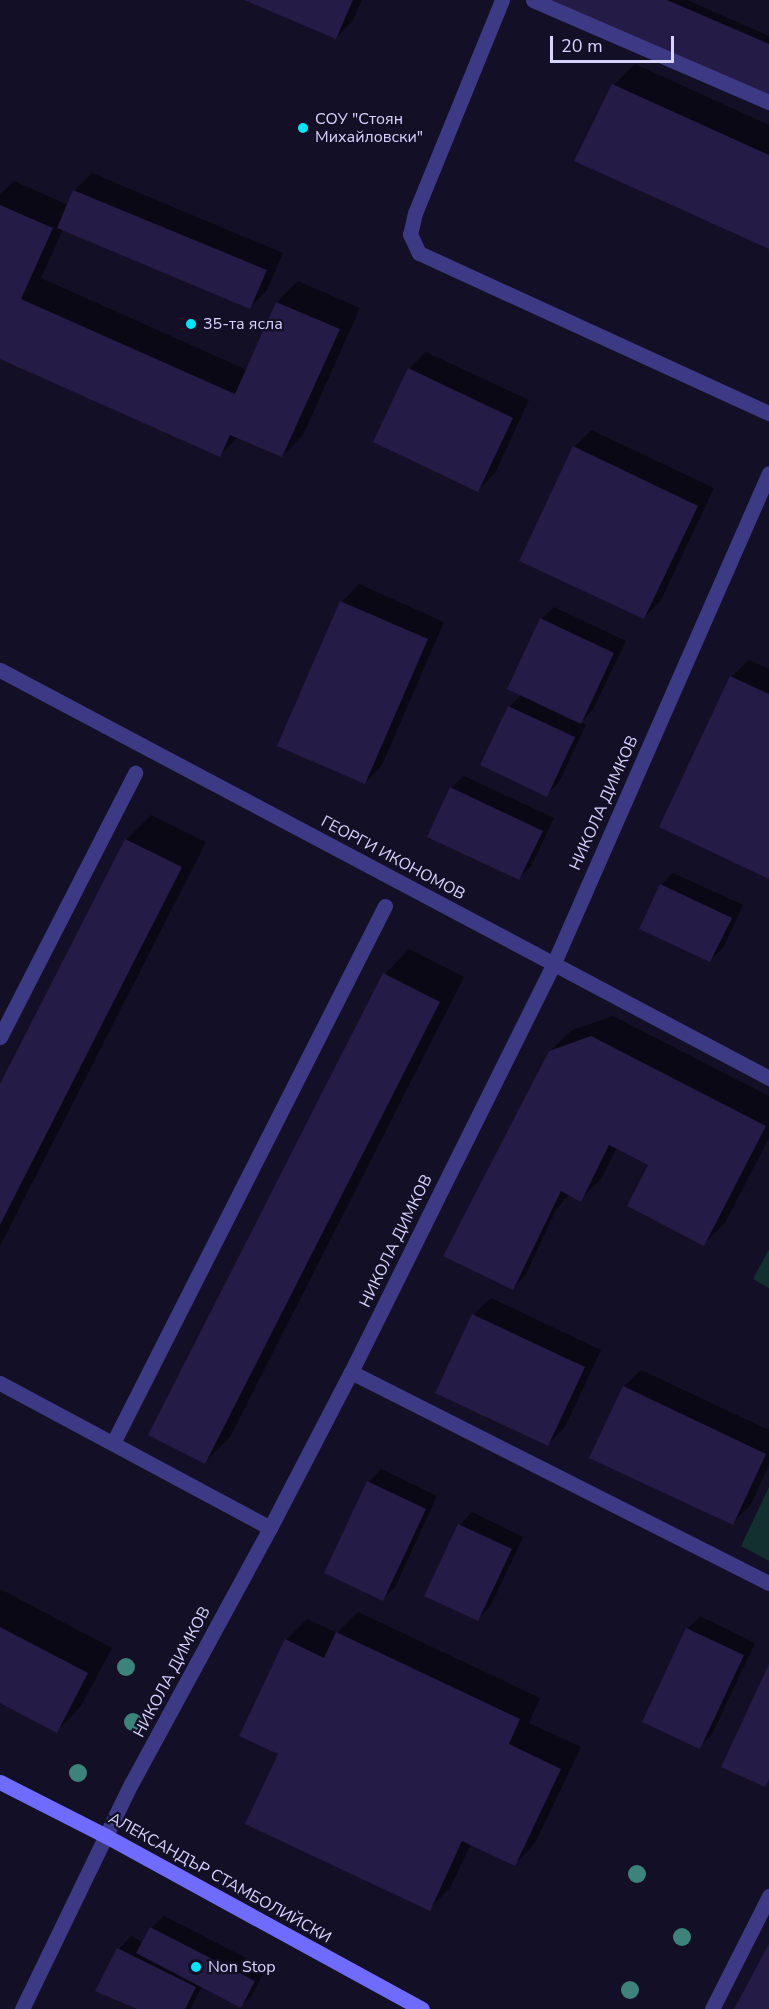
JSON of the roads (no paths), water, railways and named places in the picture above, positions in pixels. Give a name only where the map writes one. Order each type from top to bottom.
[{"type":"street","points":[[502,0],[415,213],[410,234],[419,253],[769,413]]},
{"type":"street","points":[[533,0],[769,102]]},
{"type":"street","name":"НИКОЛА ДИМКОВ","points":[[22,2009],[106,1836],[351,1372],[553,965],[769,473]]},
{"type":"street","name":"ГЕОРГИ ИКОНОМОВ","points":[[0,670],[769,1078]]},
{"type":"street","points":[[0,1037],[135,773]]},
{"type":"street","points":[[113,1443],[385,906]]},
{"type":"street","points":[[351,1372],[769,1583]]},
{"type":"street","points":[[0,1383],[270,1528]]},
{"type":"street","name":"АЛЕКСАНДЪР СТАМБОЛИЙСКИ","points":[[0,1782],[106,1836],[422,2009]]},
{"type":"street","points":[[712,2009],[769,1896]]},
{"type":"place","name":"СОУ \"Стоян Михайловски\"","points":[[303,128]]},
{"type":"place","name":"35-та ясла","points":[[191,324]]},
{"type":"place","name":"Non Stop","points":[[196,1967]]}]
